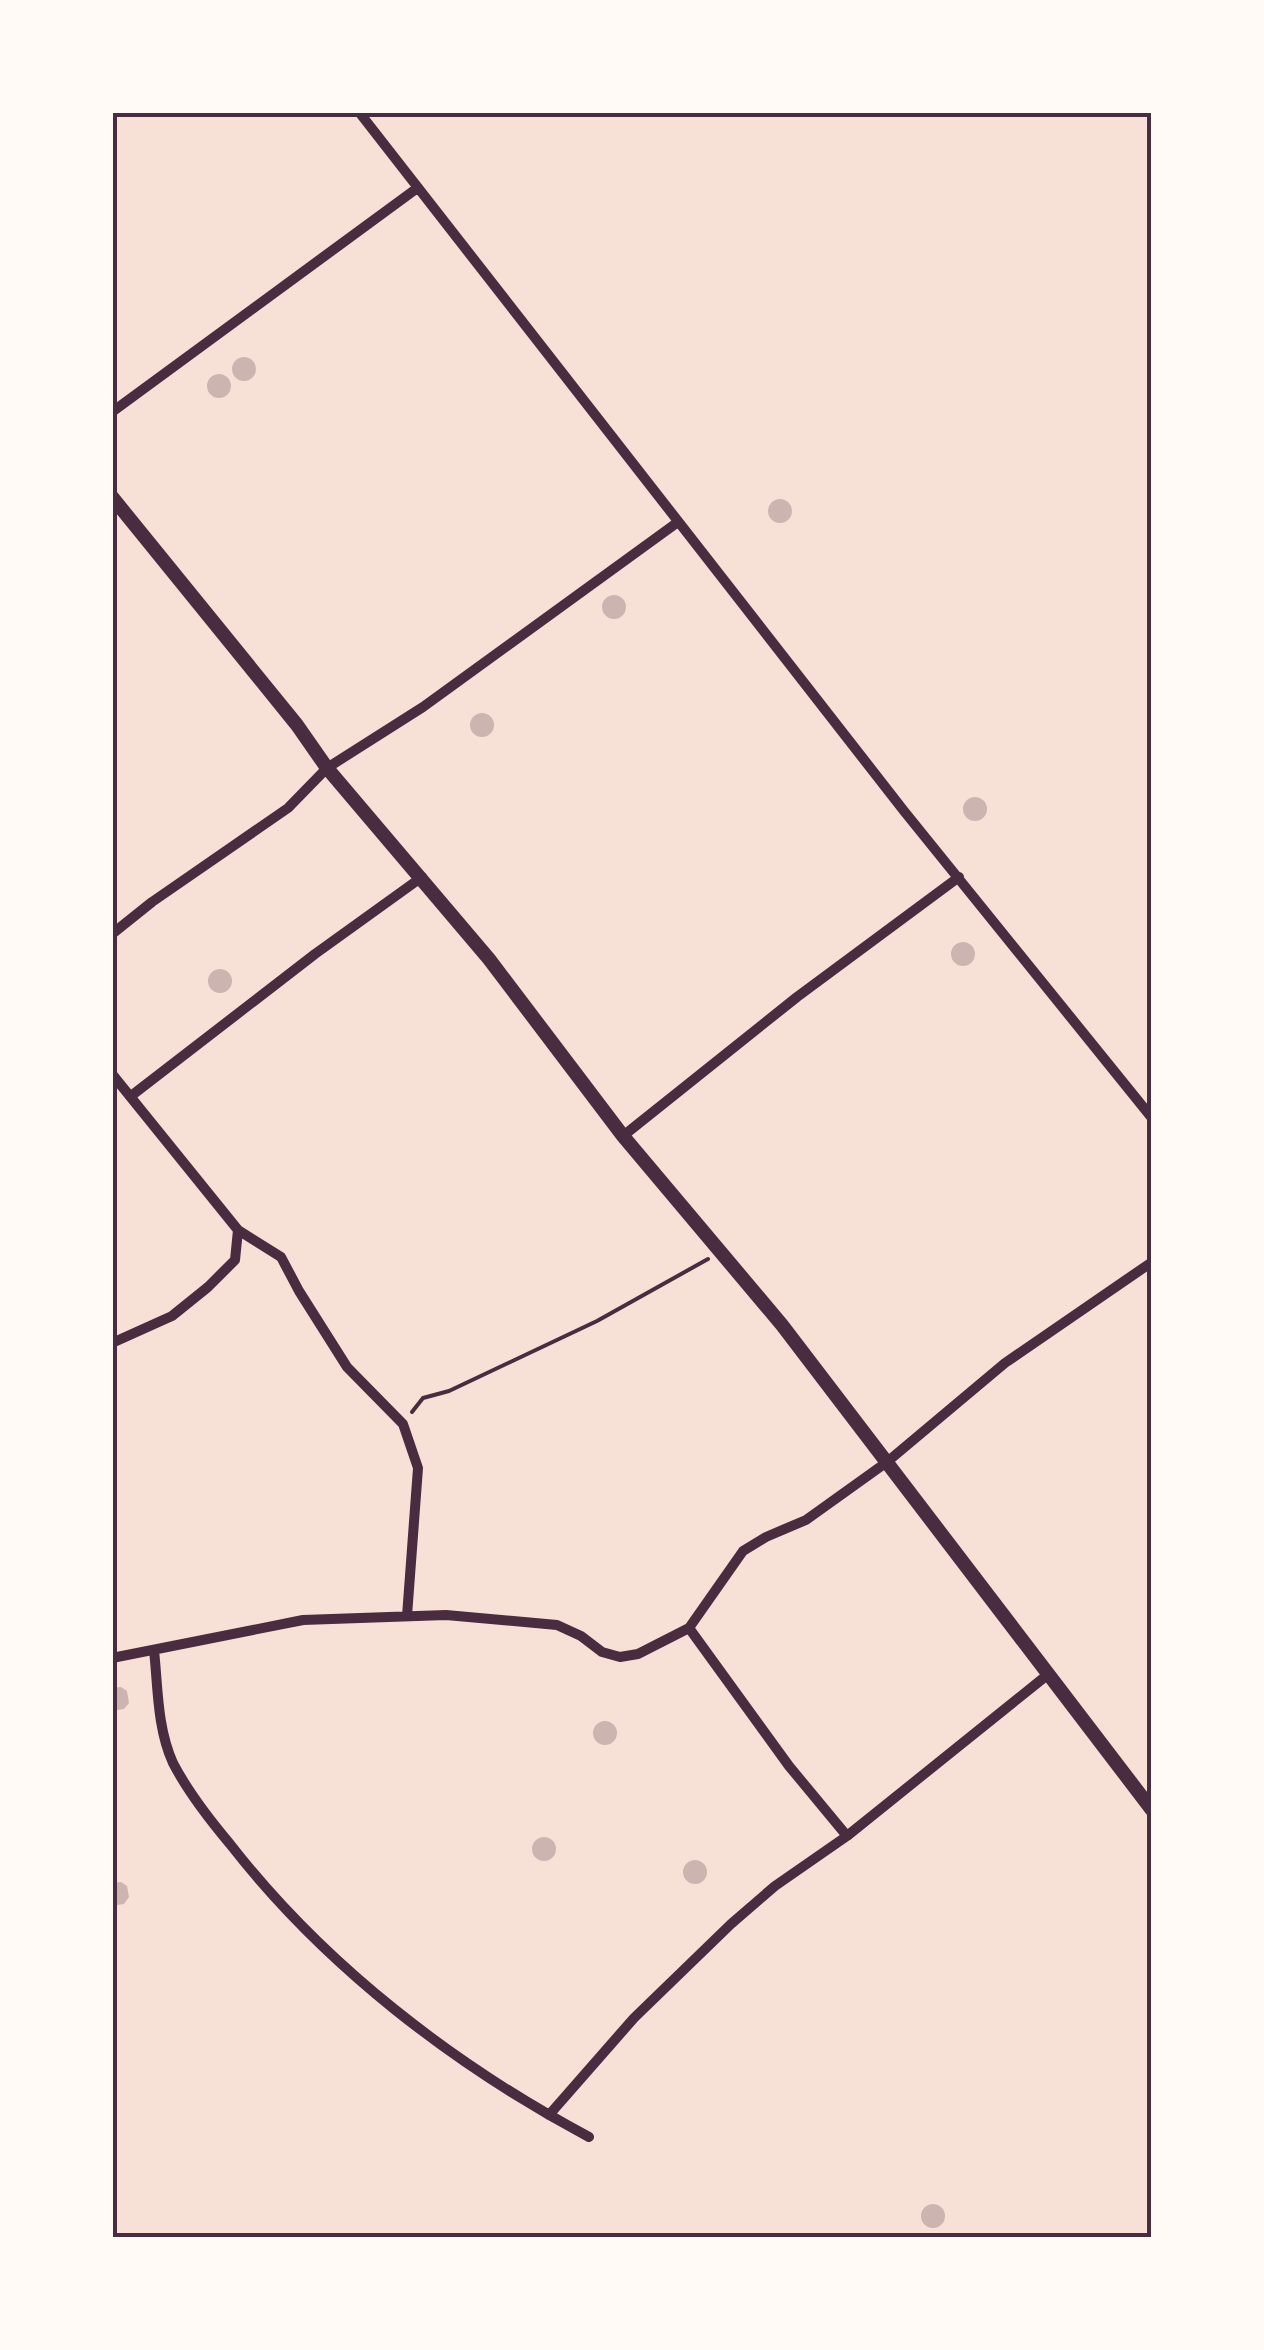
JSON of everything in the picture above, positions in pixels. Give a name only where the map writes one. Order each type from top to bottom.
[{"type":"street","points":[[359,112],[678,522],[1152,1118]]},
{"type":"street","points":[[112,412],[416,189]]},
{"type":"street","points":[[116,506],[297,725],[327,768],[490,959],[623,1136],[721,1252],[887,1462],[1046,1676],[1150,1805]]},
{"type":"street","points":[[112,934],[288,808],[327,768],[439,696],[678,522]]},
{"type":"street","points":[[132,1096],[315,954],[422,877]]},
{"type":"street","points":[[623,1136],[796,997],[959,878]]},
{"type":"street","points":[[112,1074],[238,1230],[282,1257],[298,1290],[348,1367],[403,1424],[418,1468],[407,1616]]},
{"type":"street","points":[[112,1342],[172,1316],[208,1287],[236,1260],[238,1230]]},
{"type":"street","points":[[112,1658],[304,1620],[407,1616],[512,1618],[557,1625],[602,1652],[620,1657],[638,1654],[689,1628],[743,1551],[766,1536],[806,1520],[887,1462],[1006,1362],[1152,1262]]},
{"type":"street","points":[[689,1628],[789,1766],[848,1836]]},
{"type":"street","points":[[154,1650],[160,1713],[173,1762],[198,1805],[258,1880],[313,1937],[388,2002],[515,2096],[590,2137]]},
{"type":"street","points":[[549,2115],[634,2018],[731,1924],[776,1886],[848,1836],[1046,1676]]},
{"type":"path","points":[[403,1424],[424,1398],[449,1391],[597,1321],[721,1252]]},
{"type":"building","points":[[244,357],[256,369],[244,381],[232,369]]},
{"type":"building","points":[[219,374],[231,386],[219,398],[207,386]]},
{"type":"building","points":[[780,499],[792,511],[780,523],[768,511]]},
{"type":"building","points":[[614,595],[626,607],[614,619],[602,607]]},
{"type":"building","points":[[482,713],[494,725],[482,737],[470,725]]},
{"type":"building","points":[[975,797],[987,809],[975,821],[963,809]]},
{"type":"building","points":[[963,942],[975,954],[963,966],[951,954]]},
{"type":"building","points":[[220,969],[232,981],[220,993],[208,981]]},
{"type":"building","points":[[112,1688],[127,1691],[129,1703],[124,1709],[112,1709]]},
{"type":"building","points":[[605,1721],[617,1733],[605,1745],[593,1733]]},
{"type":"building","points":[[544,1837],[556,1849],[544,1861],[532,1849]]},
{"type":"building","points":[[695,1860],[707,1872],[695,1884],[683,1872]]},
{"type":"building","points":[[112,1883],[127,1886],[129,1897],[124,1904],[112,1904]]},
{"type":"building","points":[[933,2204],[945,2216],[933,2228],[921,2216]]}]
